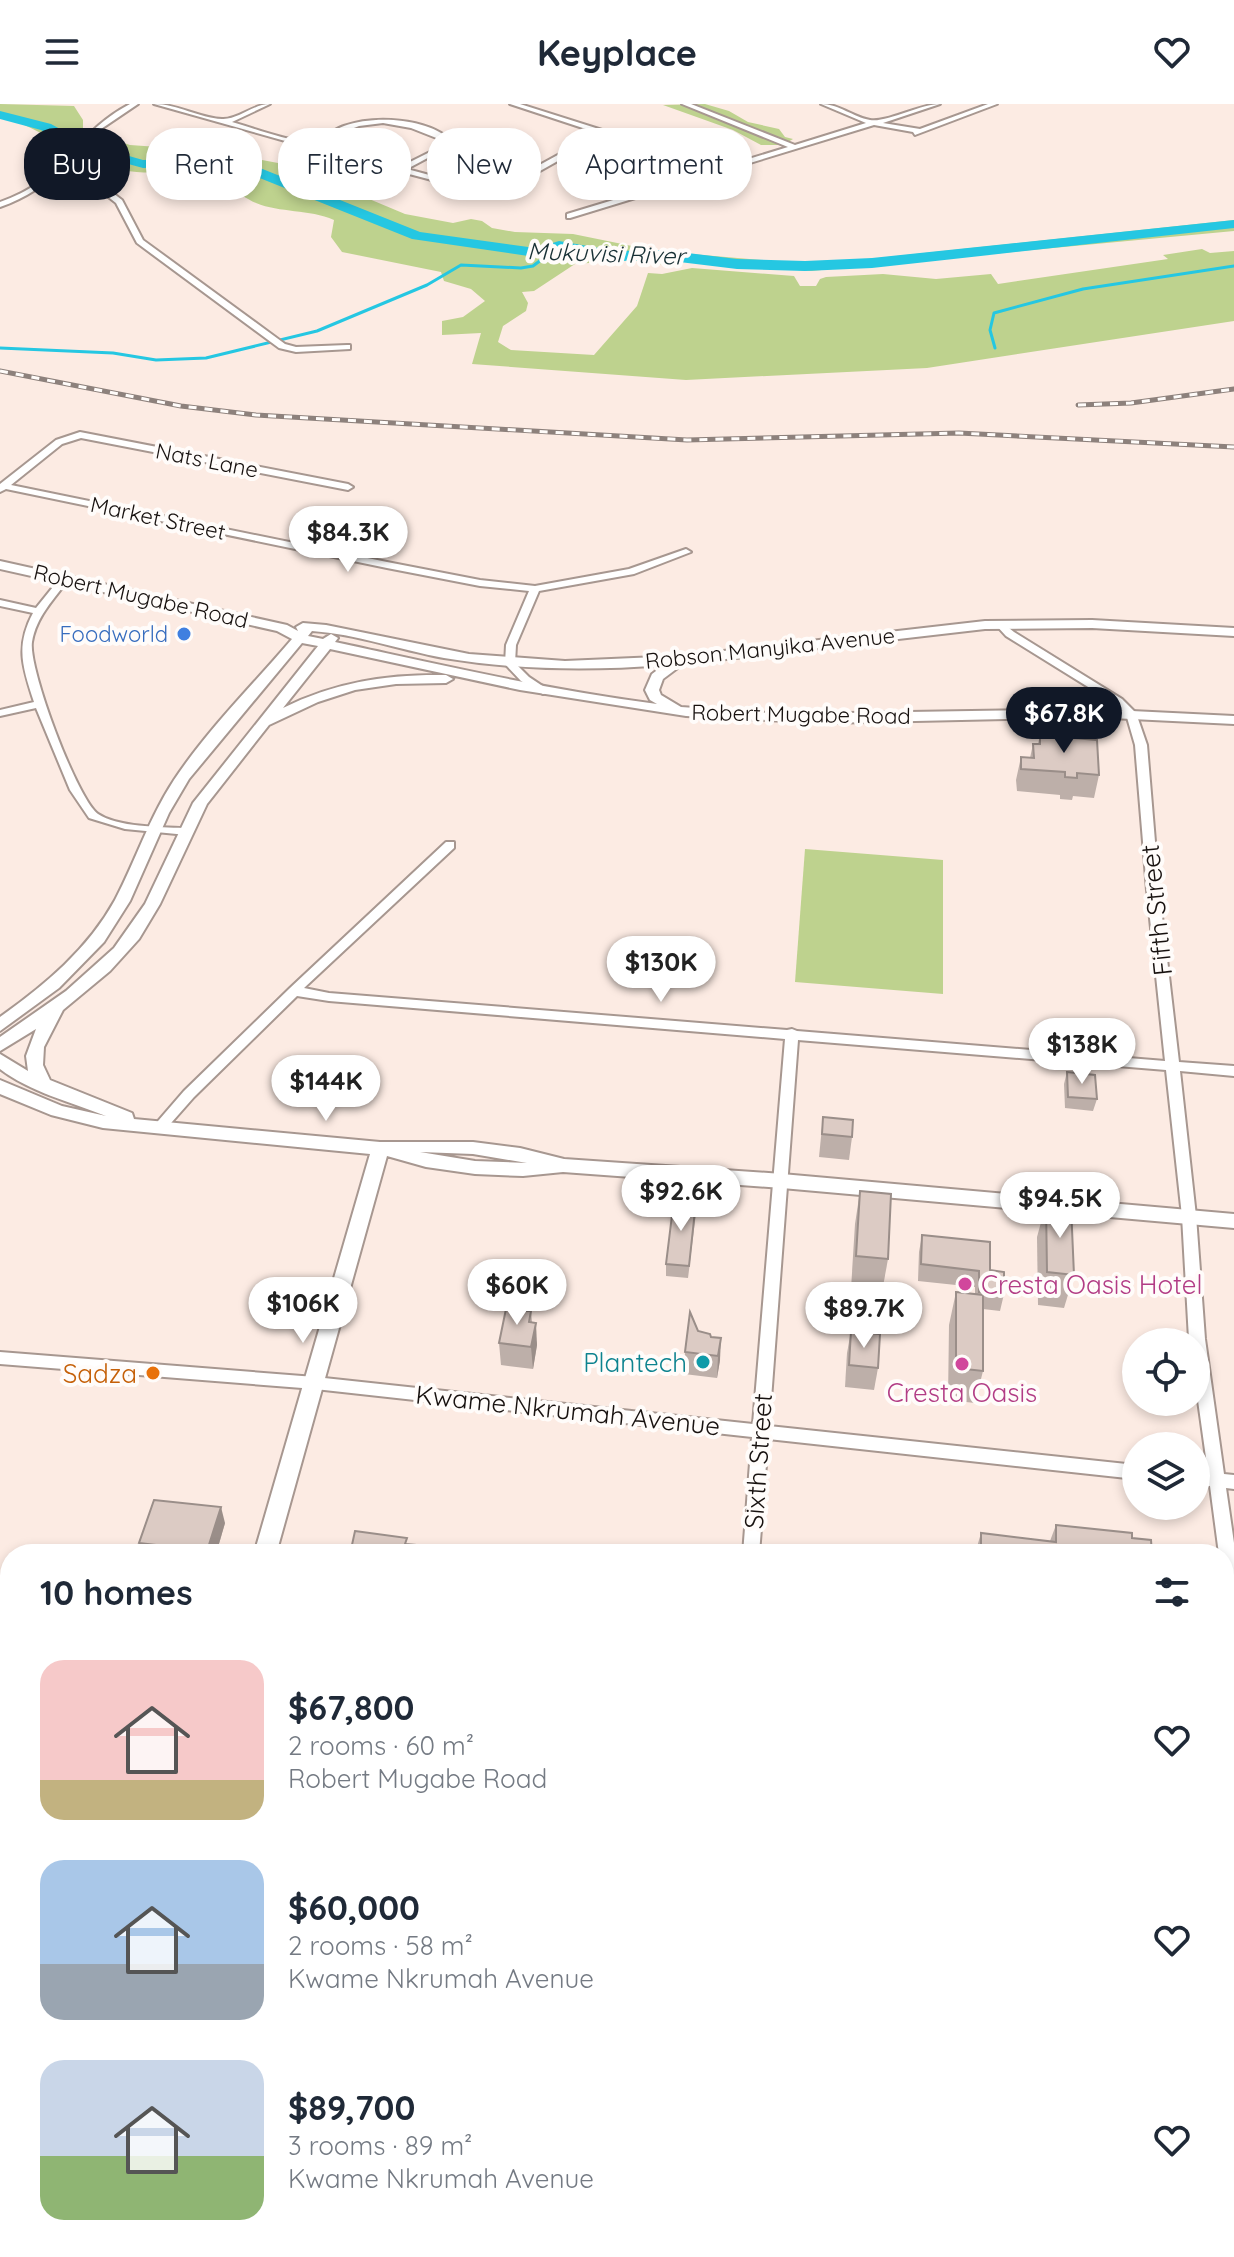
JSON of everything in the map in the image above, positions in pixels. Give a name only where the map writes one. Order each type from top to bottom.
[{"type":"main road","name":"Robert Mugabe Road","points":[[0,565],[331,638],[481,679],[612,703],[744,717],[1131,713],[1234,720]]},
{"type":"main road","name":"Robson Manyika Avenue","points":[[331,638],[510,664],[589,665],[678,661],[951,627],[1000,624],[1234,632]]},
{"type":"main road","points":[[0,1025],[67,973],[93,948],[122,901],[153,830],[183,779],[304,632]]},
{"type":"main road","points":[[0,1045],[115,959],[135,933],[155,898],[183,832],[200,803],[331,638]]},
{"type":"main road","points":[[678,661],[657,677],[652,690],[663,703],[681,711]]},
{"type":"main road","points":[[261,725],[313,698],[356,683],[402,678],[481,679]]},
{"type":"main road","points":[[46,1086],[35,1072],[32,1062],[56,1006]]},
{"type":"main road","points":[[0,1060],[18,1074],[46,1086],[159,1128]]},
{"type":"main road","points":[[0,1086],[35,1104]]},
{"type":"main road","points":[[0,1098],[35,1104],[85,1120],[380,1148],[413,1159],[540,1171],[564,1166],[782,1181],[1234,1221]]},
{"type":"main road","points":[[268,1544],[380,1148]]},
{"type":"street","points":[[98,128],[109,117],[135,104]]},
{"type":"street","points":[[157,104],[278,138]]},
{"type":"street","points":[[224,123],[267,104]]},
{"type":"street","points":[[513,104],[592,128]]},
{"type":"street","points":[[538,111],[552,104]]},
{"type":"street","points":[[685,104],[794,147]]},
{"type":"street","points":[[824,104],[871,123],[922,131]]},
{"type":"street","points":[[752,160],[937,104]]},
{"type":"street","points":[[907,135],[994,104]]},
{"type":"street","points":[[342,128],[368,120],[391,120],[436,133],[448,140],[447,146],[411,164]]},
{"type":"street","points":[[411,173],[491,192],[557,159]]},
{"type":"street","points":[[0,205],[24,195]]},
{"type":"street","points":[[116,200],[140,241],[277,342],[296,350],[347,347]]},
{"type":"street","points":[[570,216],[622,200]]},
{"type":"street","name":"Nats Lane","points":[[66,438],[95,437],[348,487]]},
{"type":"street","name":"Market Street","points":[[2,488],[66,438]]},
{"type":"street","name":"Market Street","points":[[2,488],[480,583],[535,589],[631,572],[686,552]]},
{"type":"street","points":[[64,579],[37,611],[26,655],[41,704],[85,809],[102,820],[153,830],[183,832]]},
{"type":"street","points":[[535,589],[511,645],[510,664],[543,691]]},
{"type":"street","points":[[0,603],[37,611]]},
{"type":"street","points":[[1000,624],[1016,638],[1118,701],[1131,713]]},
{"type":"street","points":[[0,713],[41,704]]},
{"type":"street","name":"Fifth Street","points":[[1131,713],[1141,745],[1189,1216],[1197,1339],[1226,1482],[1230,1544]]},
{"type":"street","points":[[159,1128],[294,991],[450,845]]},
{"type":"street","points":[[294,991],[329,997],[1234,1071]]},
{"type":"street","name":"Sixth Street","points":[[752,1544],[792,1033]]},
{"type":"street","name":"Kwame Nkrumah Avenue","points":[[0,1358],[315,1383],[1122,1470]]},
{"type":"green space","points":[[0,104],[74,106],[83,120],[83,128],[31,128],[0,117]]},
{"type":"green space","points":[[705,104],[729,111],[748,122],[779,129],[785,137],[793,139],[783,145],[761,145],[752,140],[752,128],[727,128],[663,105]]},
{"type":"green space","points":[[130,145],[146,146],[146,172],[130,171]]},
{"type":"green space","points":[[262,160],[278,163],[278,200],[372,200],[405,214],[453,223],[471,219],[482,221],[492,228],[573,234],[632,246],[632,249],[785,262],[859,260],[1234,220],[1234,231],[811,271],[673,261],[658,265],[631,260],[575,264],[534,291],[522,292],[528,303],[526,311],[503,326],[498,342],[511,350],[594,355],[637,306],[648,273],[662,274],[692,268],[794,276],[800,286],[816,286],[820,279],[826,277],[883,274],[936,279],[991,274],[998,284],[1168,259],[1163,255],[1202,249],[1210,253],[1234,251],[1234,321],[927,368],[686,380],[472,364],[481,333],[442,335],[442,321],[463,317],[485,301],[471,289],[444,281],[441,272],[342,252],[331,237],[334,220],[250,200],[262,200]]},
{"type":"green space","points":[[805,849],[943,860],[943,994],[795,982]]},
{"type":"building","points":[[1060,727],[1074,728],[1074,738],[1097,740],[1099,775],[1077,773],[1077,778],[1065,777],[1065,772],[1021,769],[1021,757],[1034,758],[1033,744],[1040,744],[1040,735],[1061,737]]},
{"type":"building","points":[[1067,1072],[1095,1075],[1097,1099],[1068,1097]]},
{"type":"building","points":[[823,1117],[853,1120],[852,1137],[822,1134]]},
{"type":"building","points":[[860,1191],[891,1194],[888,1259],[856,1256]]},
{"type":"building","points":[[674,1199],[696,1201],[689,1266],[666,1264]]},
{"type":"building","points":[[1046,1204],[1071,1206],[1074,1275],[1047,1272]]},
{"type":"building","points":[[922,1235],[990,1242],[990,1270],[1004,1272],[1004,1294],[979,1292],[979,1271],[921,1264]]},
{"type":"building","points":[[956,1292],[983,1295],[983,1371],[956,1368]]},
{"type":"building","points":[[507,1304],[525,1306],[524,1311],[531,1311],[529,1322],[536,1323],[531,1347],[499,1343]]},
{"type":"building","points":[[690,1312],[698,1331],[721,1338],[718,1356],[685,1352]]},
{"type":"building","points":[[851,1331],[880,1334],[878,1368],[849,1365]]},
{"type":"building","points":[[154,1500],[221,1507],[209,1544],[139,1543]]},
{"type":"building","points":[[1056,1525],[1132,1533],[1132,1538],[1151,1540],[1151,1544],[981,1544],[981,1533],[1056,1542]]},
{"type":"building","points":[[355,1531],[407,1538],[405,1544],[352,1544]]},
{"type":"waterway","name":"Mukuvisi River","points":[[0,115],[46,127],[82,147],[143,164],[201,162],[250,169],[417,236],[549,254],[551,248],[559,246],[616,256],[663,255],[737,264],[805,266],[872,263],[1234,224]]},
{"type":"waterway","points":[[0,348],[113,353],[156,360],[206,358],[317,331],[427,285],[461,265],[521,268],[533,266],[549,254]]},
{"type":"waterway","points":[[995,348],[990,330],[994,313],[1083,289],[1234,266]]},
{"type":"railway","points":[[0,371],[181,406],[256,415],[687,440],[959,433],[1234,447]]},
{"type":"railway","points":[[1078,405],[1131,403],[1234,389]]},
{"type":"place","name":"Foodworld","points":[[184,634]]},
{"type":"place","name":"Cresta Oasis Hotel","points":[[965,1284]]},
{"type":"place","name":"Plantech","points":[[703,1362]]},
{"type":"place","name":"Cresta Oasis","points":[[962,1364]]},
{"type":"place","name":"Sadza","points":[[153,1373]]}]
